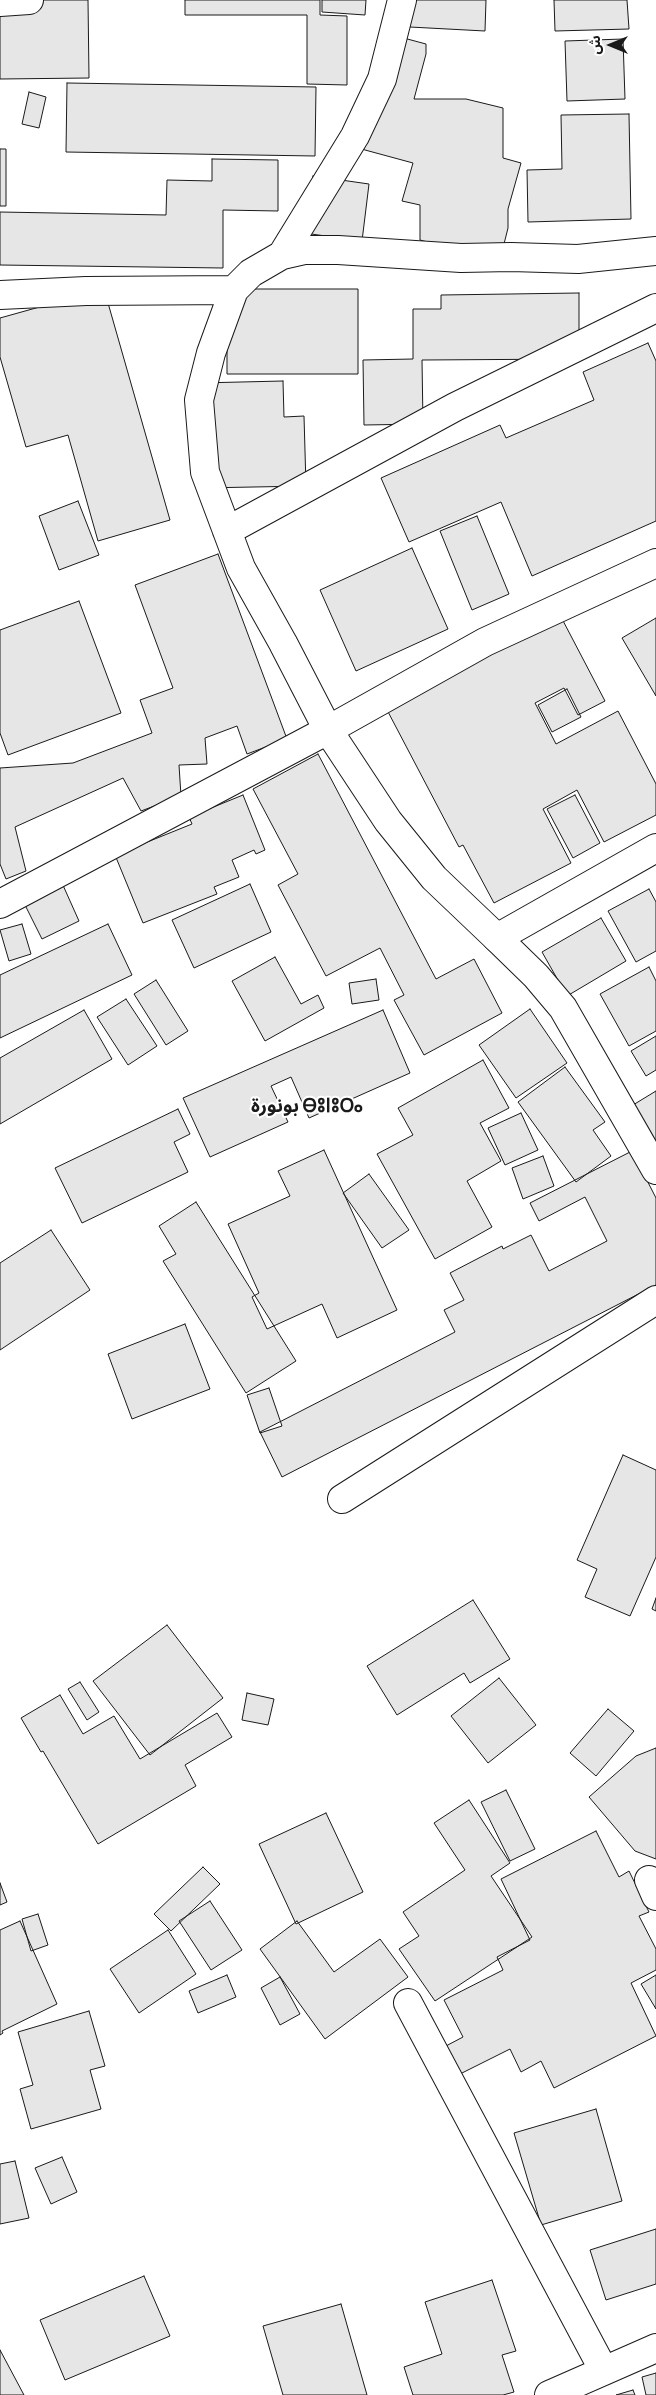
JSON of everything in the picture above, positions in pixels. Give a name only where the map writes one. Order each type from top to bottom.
[{"type":"street","points":[[0,2],[29,0]]},
{"type":"street","points":[[282,256],[355,136],[382,79],[402,0]]},
{"type":"street","points":[[656,251],[578,259],[461,258],[338,250],[304,250],[282,256],[251,273],[234,290],[211,353],[198,400],[205,472],[241,568],[283,643],[328,730],[388,821],[434,878],[536,976],[563,1008],[656,1170]]},
{"type":"street","points":[[0,295],[86,291],[234,290]]},
{"type":"street","points":[[227,531],[454,407],[656,308]]},
{"type":"street","points":[[0,904],[328,730],[485,642],[656,563]]},
{"type":"street","points":[[496,938],[656,848]]},
{"type":"street","points":[[342,1498],[656,1300]]},
{"type":"street","points":[[408,2002],[604,2371]]},
{"type":"street","points":[[549,2395],[656,2348]]},
{"type":"building","points":[[0,0],[88,0],[89,78],[0,79]]},
{"type":"building","points":[[185,0],[320,0],[320,15],[347,16],[347,85],[307,84],[307,15],[185,15]]},
{"type":"building","points":[[322,0],[366,0],[365,15],[322,12]]},
{"type":"building","points":[[392,0],[486,0],[485,31],[391,26]]},
{"type":"building","points":[[554,0],[627,0],[629,29],[555,31]]},
{"type":"building","points":[[385,33],[426,44],[426,54],[414,99],[466,99],[503,108],[503,158],[521,163],[508,209],[508,228],[503,248],[452,249],[420,240],[420,205],[402,201],[413,163],[354,147]]},
{"type":"building","points":[[623,39],[625,99],[567,101],[565,41]]},
{"type":"building","points":[[67,83],[316,87],[315,156],[66,152]]},
{"type":"building","points":[[29,92],[46,97],[39,128],[22,124]]},
{"type":"building","points":[[629,114],[631,219],[528,222],[527,170],[562,169],[561,115]]},
{"type":"building","points":[[0,149],[6,149],[6,206],[0,206]]},
{"type":"building","points":[[212,159],[278,160],[278,211],[223,210],[223,268],[0,265],[0,212],[166,215],[167,180],[212,181]]},
{"type":"building","points":[[313,176],[369,184],[362,241],[304,233]]},
{"type":"building","points":[[104,289],[170,520],[98,541],[68,435],[26,447],[0,357],[0,318]]},
{"type":"building","points":[[227,289],[358,289],[358,374],[227,374]]},
{"type":"building","points":[[579,293],[579,359],[422,360],[423,424],[364,425],[363,360],[413,359],[413,309],[441,309],[441,295]]},
{"type":"building","points":[[648,343],[656,361],[656,521],[532,576],[501,502],[409,542],[381,478],[500,425],[506,438],[594,400],[583,372]]},
{"type":"building","points":[[283,381],[284,417],[304,416],[306,486],[201,488],[199,383]]},
{"type":"building","points":[[78,501],[99,555],[59,570],[39,516]]},
{"type":"building","points":[[477,516],[509,594],[472,610],[440,531]]},
{"type":"building","points":[[412,548],[448,629],[356,671],[320,590]]},
{"type":"building","points":[[218,554],[287,739],[247,754],[237,726],[205,738],[207,764],[179,765],[181,796],[141,811],[123,778],[15,827],[26,871],[6,879],[0,864],[0,768],[73,763],[152,733],[140,700],[173,688],[135,585]]},
{"type":"building","points":[[79,601],[121,713],[8,755],[0,733],[0,630]]},
{"type":"building","points":[[560,615],[605,701],[578,715],[564,688],[535,703],[556,744],[618,711],[656,784],[656,815],[604,842],[577,790],[543,809],[571,863],[494,903],[463,845],[459,847],[386,708]]},
{"type":"building","points":[[656,618],[656,696],[622,638]]},
{"type":"building","points":[[567,689],[581,717],[552,732],[538,705]]},
{"type":"building","points":[[318,754],[436,979],[474,959],[502,1013],[424,1055],[394,1000],[404,995],[380,948],[326,976],[278,885],[298,874],[253,789]]},
{"type":"building","points":[[243,795],[265,850],[256,854],[254,850],[232,860],[239,877],[214,887],[217,894],[143,923],[115,855],[192,824],[189,817]]},
{"type":"building","points":[[575,795],[600,843],[573,858],[547,809]]},
{"type":"building","points":[[62,883],[79,921],[42,939],[23,901]]},
{"type":"building","points":[[250,884],[271,932],[194,968],[172,920]]},
{"type":"building","points":[[649,889],[656,902],[656,951],[636,962],[608,911]]},
{"type":"building","points":[[601,918],[626,961],[567,996],[542,952]]},
{"type":"building","points":[[22,924],[31,954],[9,961],[0,930]]},
{"type":"building","points":[[108,924],[132,975],[0,1038],[0,975]]},
{"type":"building","points":[[275,957],[301,1004],[318,995],[324,1008],[265,1041],[232,981]]},
{"type":"building","points":[[649,967],[656,981],[656,1031],[629,1046],[600,994]]},
{"type":"building","points":[[376,979],[379,1000],[352,1004],[349,983]]},
{"type":"building","points":[[156,980],[188,1031],[166,1045],[134,994]]},
{"type":"building","points":[[126,999],[157,1046],[128,1065],[97,1017]]},
{"type":"building","points":[[530,1009],[567,1063],[516,1098],[479,1045]]},
{"type":"building","points":[[84,1010],[112,1059],[0,1124],[0,1058]]},
{"type":"building","points":[[383,1010],[410,1073],[309,1118],[291,1077],[271,1086],[288,1122],[210,1157],[183,1098]]},
{"type":"building","points":[[656,1036],[656,1070],[646,1076],[631,1051]]},
{"type":"building","points":[[483,1060],[509,1108],[480,1123],[501,1161],[467,1181],[492,1227],[435,1259],[377,1154],[413,1135],[398,1108]]},
{"type":"building","points":[[565,1067],[605,1122],[593,1130],[611,1156],[576,1182],[518,1102]]},
{"type":"building","points":[[656,1091],[656,1143],[633,1105]]},
{"type":"building","points":[[178,1109],[190,1134],[174,1142],[188,1172],[82,1223],[55,1168]]},
{"type":"building","points":[[521,1113],[538,1150],[505,1165],[488,1128]]},
{"type":"building","points":[[324,1150],[397,1310],[337,1338],[322,1304],[267,1329],[252,1297],[259,1293],[228,1224],[290,1196],[278,1171]]},
{"type":"building","points":[[632,1151],[656,1198],[656,1285],[282,1477],[260,1432],[455,1332],[444,1310],[464,1300],[450,1273],[502,1246],[503,1249],[531,1235],[549,1271],[607,1241],[585,1197],[539,1221],[530,1203]]},
{"type":"building","points":[[543,1156],[554,1186],[523,1199],[512,1168]]},
{"type":"building","points":[[369,1174],[409,1230],[382,1248],[343,1193]]},
{"type":"building","points":[[196,1202],[296,1361],[246,1393],[163,1261],[176,1254],[159,1226]]},
{"type":"building","points":[[51,1230],[90,1290],[0,1350],[0,1263]]},
{"type":"building","points":[[185,1324],[210,1389],[132,1419],[108,1354]]},
{"type":"building","points":[[269,1388],[282,1426],[260,1433],[247,1395]]},
{"type":"building","points":[[623,1455],[656,1470],[656,1557],[630,1616],[585,1597],[597,1569],[577,1560]]},
{"type":"building","points":[[656,1598],[656,1611],[652,1609]]},
{"type":"building","points":[[473,1600],[510,1659],[470,1683],[464,1673],[397,1715],[367,1666]]},
{"type":"building","points":[[167,1625],[223,1698],[150,1755],[93,1681]]},
{"type":"building","points":[[499,1678],[536,1725],[488,1763],[451,1716]]},
{"type":"building","points":[[80,1682],[99,1712],[87,1720],[68,1689]]},
{"type":"building","points":[[247,1693],[274,1699],[268,1725],[242,1720]]},
{"type":"building","points":[[60,1695],[83,1734],[114,1716],[140,1759],[217,1713],[232,1737],[185,1765],[196,1786],[98,1844],[43,1751],[41,1752],[21,1718]]},
{"type":"building","points":[[608,1709],[634,1731],[596,1776],[570,1753]]},
{"type":"building","points":[[656,1748],[656,1859],[635,1851],[589,1797],[636,1756]]},
{"type":"building","points":[[506,1790],[535,1849],[510,1861],[481,1802]]},
{"type":"building","points":[[469,1800],[510,1863],[491,1876],[532,1937],[435,2001],[399,1949],[419,1936],[403,1912],[465,1870],[434,1823]]},
{"type":"building","points":[[326,1813],[363,1892],[296,1924],[259,1844]]},
{"type":"building","points":[[596,1831],[619,1877],[629,1871],[649,1912],[639,1916],[656,1949],[656,1970],[631,1983],[656,2036],[554,2088],[541,2061],[521,2072],[510,2049],[458,2075],[444,2047],[463,2037],[444,2000],[503,1970],[497,1957],[530,1940],[501,1879]]},
{"type":"building","points":[[203,1867],[220,1884],[171,1931],[154,1914]]},
{"type":"building","points":[[0,1883],[7,1902],[0,1905]]},
{"type":"building","points":[[210,1901],[242,1950],[211,1970],[179,1921]]},
{"type":"building","points":[[38,1914],[48,1945],[31,1951],[22,1919]]},
{"type":"building","points":[[20,1921],[57,2004],[2,2031],[3,2033],[0,2035],[0,1930]]},
{"type":"building","points":[[297,1921],[334,1972],[380,1939],[408,1977],[325,2039],[260,1949]]},
{"type":"building","points":[[168,1930],[196,1974],[139,2013],[110,1969]]},
{"type":"building","points":[[227,1975],[236,1997],[198,2013],[189,1991]]},
{"type":"building","points":[[656,1975],[656,2009],[641,1984]]},
{"type":"building","points":[[280,1977],[300,2014],[280,2025],[261,1988]]},
{"type":"building","points":[[89,2011],[105,2066],[90,2070],[101,2109],[31,2129],[20,2089],[33,2085],[18,2032]]},
{"type":"building","points":[[596,2109],[622,2201],[541,2225],[514,2133]]},
{"type":"building","points":[[62,2157],[77,2192],[51,2204],[35,2168]]},
{"type":"building","points":[[15,2161],[29,2218],[0,2224],[0,2164]]},
{"type":"building","points":[[656,2229],[656,2284],[606,2300],[590,2250]]},
{"type":"building","points":[[144,2276],[170,2336],[65,2380],[40,2320]]},
{"type":"building","points":[[492,2280],[516,2351],[502,2355],[514,2392],[503,2395],[413,2395],[404,2367],[442,2354],[425,2302]]},
{"type":"building","points":[[341,2304],[367,2395],[283,2395],[263,2326]]},
{"type":"building","points":[[0,2350],[24,2395],[0,2395]]},
{"type":"building","points":[[656,2373],[656,2395],[646,2395],[642,2377]]},
{"type":"building","points":[[633,2390],[635,2395],[616,2395]]},
{"type":"district","name":"بونورة ⴱⵓⵏⵓⵔⴰ","points":[[307,1107]]}]
